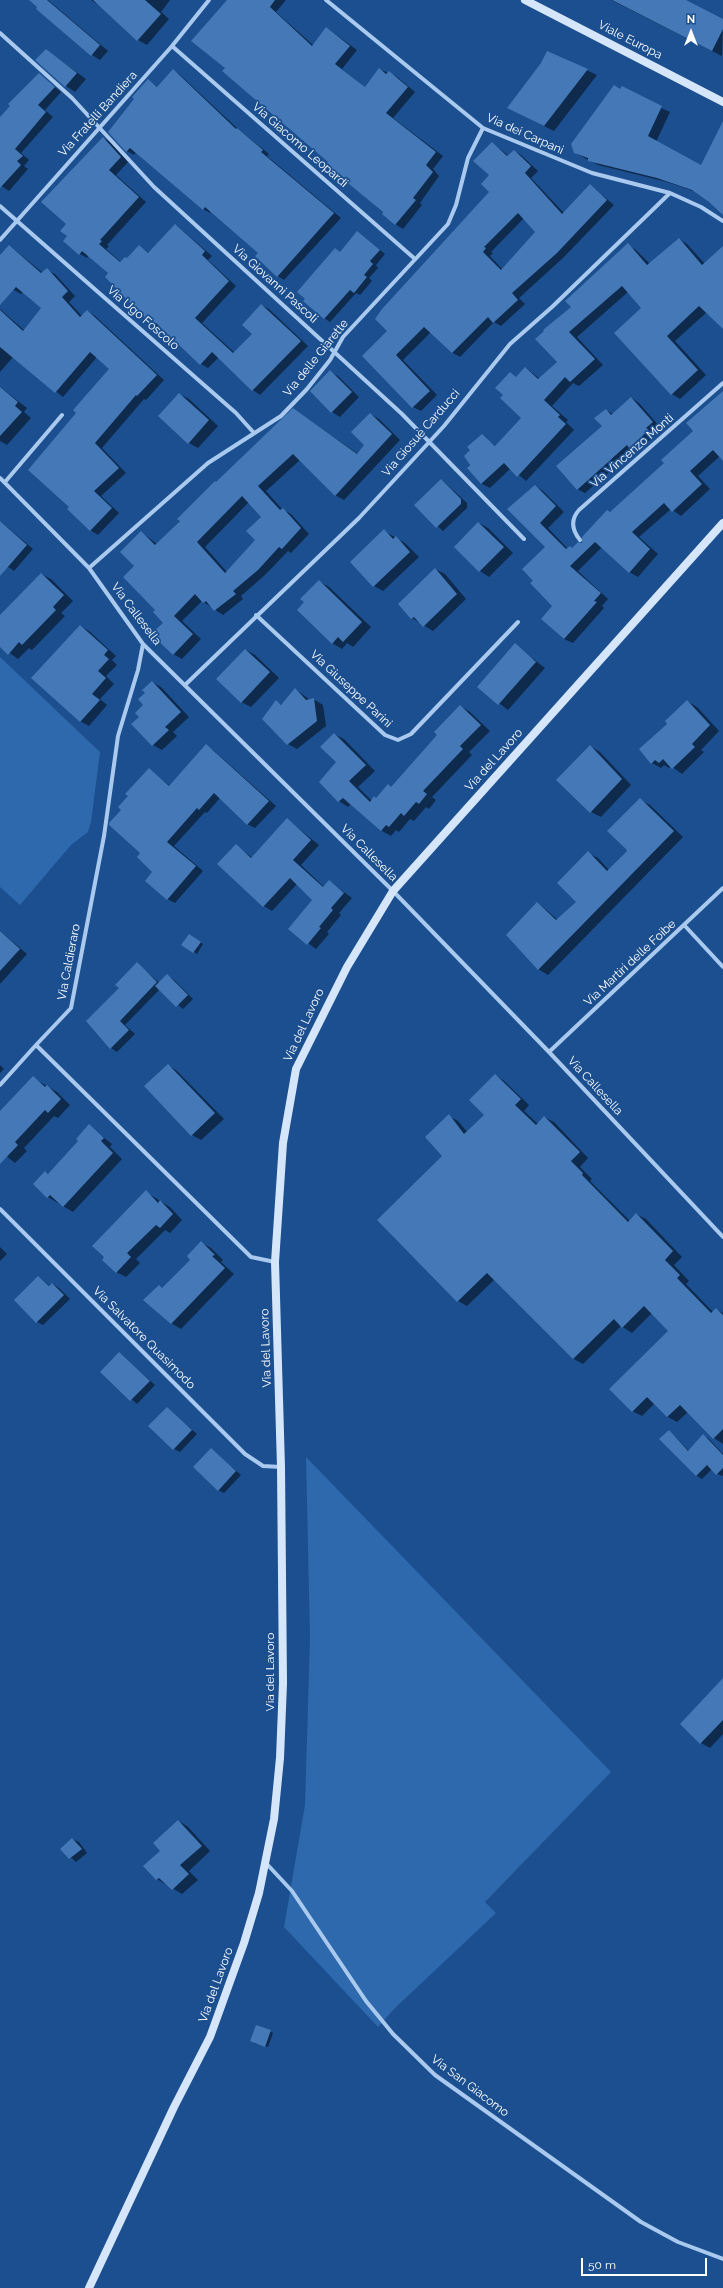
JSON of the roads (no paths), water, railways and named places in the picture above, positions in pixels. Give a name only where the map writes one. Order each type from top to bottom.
[{"type":"street","name":"Via Fratelli Bandiera","points":[[0,240],[172,46],[209,0]]},
{"type":"street","name":"Via dei Carpani","points":[[326,0],[483,128],[592,173],[670,193],[701,206],[723,222]]},
{"type":"street","name":"Viale Europa","points":[[525,0],[723,102]]},
{"type":"street","name":"Via Giovanni Pascoli","points":[[0,33],[72,98],[98,128],[154,187],[402,414],[524,539]]},
{"type":"street","name":"Via Giacomo Leopardi","points":[[172,46],[415,259]]},
{"type":"street","name":"Via delle Giarette","points":[[89,568],[198,471],[281,416],[307,389],[330,360],[343,338],[448,224],[456,205],[468,158],[483,128]]},
{"type":"street","name":"Via Giosuè Carducci","points":[[185,685],[256,615],[359,518],[429,443],[510,344],[670,193]]},
{"type":"street","name":"Via Ugo Foscolo","points":[[0,206],[236,413],[254,434]]},
{"type":"street","name":"Via Vincenzo Monti","points":[[580,540],[574,531],[572,522],[579,510],[723,383]]},
{"type":"street","points":[[5,482],[62,415]]},
{"type":"street","name":"Via Callesella","points":[[0,478],[89,568],[143,644],[393,891],[549,1052],[723,1237]]},
{"type":"street","name":"Via del Lavoro","points":[[89,2288],[174,2108],[210,2037],[244,1943],[259,1893],[274,1819],[280,1758],[283,1683],[281,1467],[276,1262],[283,1143],[296,1069],[340,979],[393,891],[723,523]]},
{"type":"street","name":"Via Giuseppe Parini","points":[[256,615],[385,735],[398,740],[412,734],[518,622]]},
{"type":"street","name":"Via Caldieraro","points":[[0,1085],[71,1008],[104,836],[118,736],[138,670],[143,644]]},
{"type":"street","name":"Via Martiri delle Foibe","points":[[549,1052],[685,926],[723,888]]},
{"type":"street","points":[[685,926],[723,967]]},
{"type":"street","points":[[36,1046],[251,1257],[276,1262]]},
{"type":"street","name":"Via Salvatore Quasimodo","points":[[0,1209],[245,1454],[263,1466],[281,1467]]},
{"type":"street","name":"Via San Giacomo","points":[[265,1862],[292,1891],[366,2001],[393,2034],[435,2075],[641,2222],[678,2242],[723,2258]]}]
